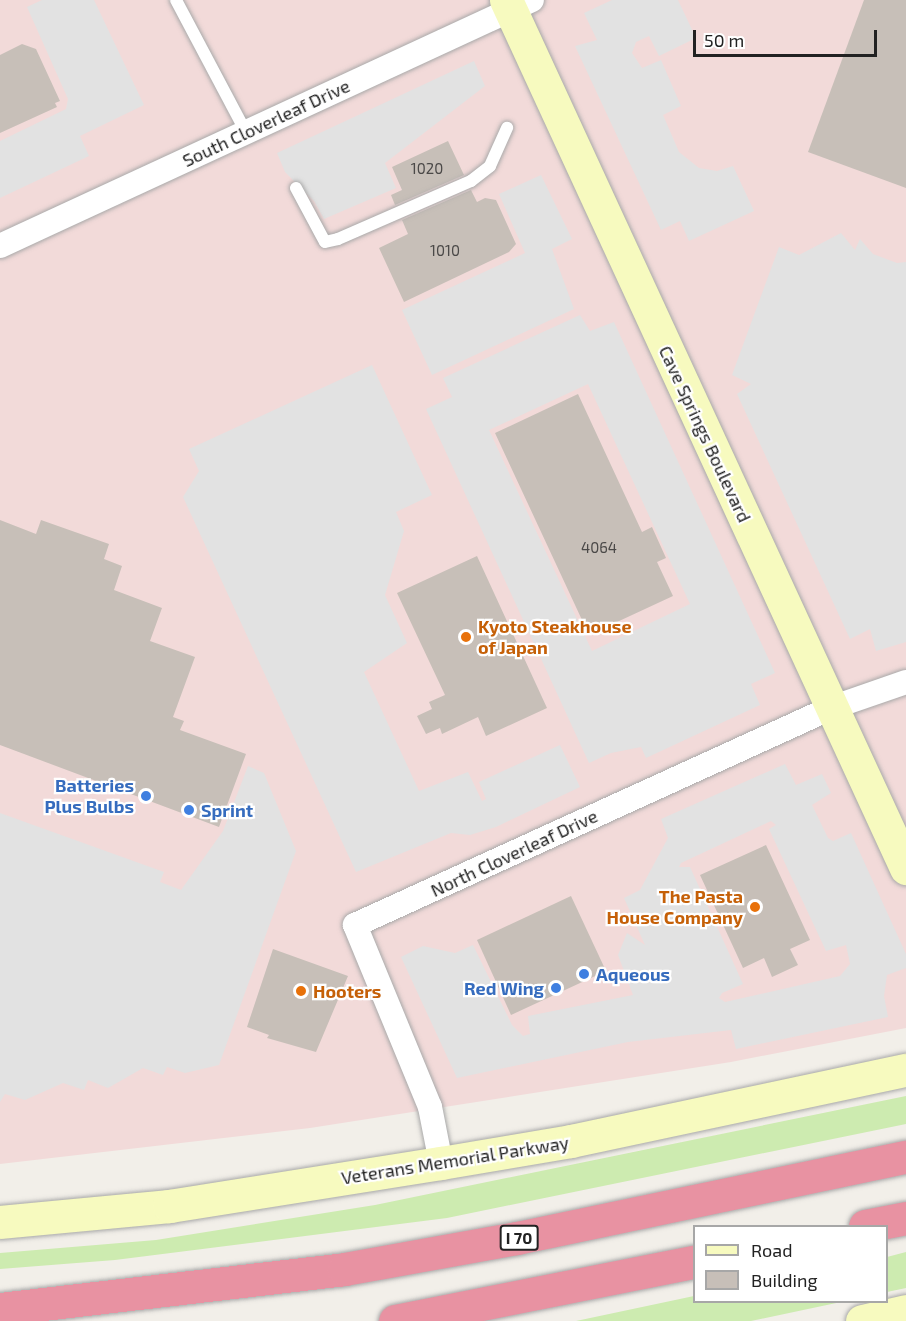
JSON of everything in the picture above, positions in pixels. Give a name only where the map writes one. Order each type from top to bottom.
[{"type":"highway","name":"I 70","points":[[0,1309],[344,1269],[518,1238],[906,1157]]},
{"type":"highway","points":[[874,1225],[906,1218]]},
{"type":"highway","points":[[395,1321],[693,1262]]},
{"type":"highway","points":[[0,1293],[46,1304]]},
{"type":"street","name":"South Cloverleaf Drive","points":[[0,246],[516,3]]},
{"type":"street","name":"Cave Springs Boulevard","points":[[516,3],[831,708],[906,868]]},
{"type":"street","name":"North Cloverleaf Drive","points":[[441,1163],[430,1107],[355,926],[831,708],[906,682]]},
{"type":"street","name":"Veterans Memorial Parkway","points":[[0,1222],[170,1206],[441,1163],[571,1141],[906,1070]]},
{"type":"street","points":[[862,1321],[906,1311]]},
{"type":"lane","points":[[176,0],[246,132]]},
{"type":"lane","points":[[296,188],[325,242],[338,239],[471,181],[490,166],[507,128]]},
{"type":"shaded area","points":[[0,0],[906,0],[906,1028],[731,1062],[310,1128],[0,1164]]},
{"type":"shaded area","points":[[42,0],[94,0],[144,105],[80,136],[89,156],[0,198],[0,141],[66,109],[68,99],[27,7]]},
{"type":"shaded area","points":[[612,0],[678,0],[696,38],[659,56],[649,36],[636,42],[632,53],[642,68],[661,60],[681,106],[663,115],[679,152],[699,168],[717,171],[733,166],[754,211],[689,241],[680,221],[661,230],[575,46],[597,40],[584,13]]},
{"type":"shaded area","points":[[474,61],[485,86],[385,163],[396,188],[324,219],[314,201],[285,172],[277,153]]},
{"type":"shaded area","points":[[541,175],[572,239],[552,249],[574,309],[432,375],[402,310],[525,253],[499,194]]},
{"type":"shaded area","points":[[841,233],[855,250],[860,239],[873,254],[897,263],[906,262],[906,642],[876,651],[870,629],[850,639],[737,394],[751,384],[732,375],[779,247],[799,255]]},
{"type":"shaded area","points":[[580,315],[590,331],[614,322],[775,673],[751,684],[760,705],[646,758],[641,747],[611,753],[589,763],[426,409],[452,397],[443,378]],"holes":[[[588,384],[690,604],[592,651],[489,430]]]},
{"type":"shaded area","points":[[372,365],[432,495],[396,512],[404,531],[385,595],[407,643],[364,672],[419,791],[468,772],[482,801],[486,799],[479,782],[560,745],[580,787],[496,827],[470,835],[451,833],[356,872],[183,497],[199,471],[189,449]]},
{"type":"shaded area","points":[[785,764],[796,785],[822,774],[831,793],[812,805],[828,838],[833,841],[851,833],[906,954],[906,968],[887,975],[884,996],[888,1017],[736,1049],[731,1030],[628,1042],[457,1078],[401,957],[423,946],[455,953],[473,945],[512,1025],[523,1036],[530,1034],[528,1016],[633,995],[618,955],[627,933],[645,945],[624,898],[640,890],[668,838],[661,819]],"holes":[[[771,821],[776,825],[769,829],[826,951],[846,945],[850,964],[840,976],[725,1002],[719,998],[722,993],[743,984],[690,867],[679,867],[681,863]]]},
{"type":"shaded area","points":[[248,766],[264,773],[296,851],[219,1065],[185,1073],[167,1067],[163,1075],[143,1068],[108,1088],[88,1080],[84,1090],[63,1083],[25,1100],[5,1094],[0,1102],[0,813],[164,872],[160,882],[181,890],[223,831]]},
{"type":"green space","points":[[906,1096],[906,1124],[447,1218],[115,1260],[0,1269],[0,1253],[156,1240],[375,1205]]},
{"type":"green space","points":[[906,1252],[906,1288],[888,1292],[888,1257]]},
{"type":"green space","points":[[693,1296],[693,1303],[836,1303],[751,1321],[576,1321]]},
{"type":"building","points":[[864,0],[906,0],[906,188],[808,152]]},
{"type":"building","points":[[22,44],[36,49],[60,101],[55,103],[57,107],[0,133],[0,55]]},
{"type":"building","points":[[448,141],[464,175],[395,205],[391,195],[402,190],[392,167]]},
{"type":"building","points":[[471,190],[477,202],[485,198],[496,200],[516,244],[509,252],[404,302],[379,248],[408,234],[402,220]]},
{"type":"building","points":[[578,394],[642,532],[652,527],[666,558],[657,562],[673,596],[589,635],[495,433]]},
{"type":"building","points":[[0,520],[36,534],[41,520],[109,544],[104,559],[122,566],[114,590],[162,608],[150,641],[195,657],[173,717],[184,721],[180,730],[246,754],[219,827],[0,745]]},
{"type":"building","name":"Kyoto Steakhouse of Japan","points":[[477,556],[547,708],[486,736],[478,717],[442,734],[440,728],[426,734],[417,716],[432,709],[429,702],[445,695],[397,593]]},
{"type":"building","name":"The Pasta House Company","points":[[766,845],[810,940],[790,949],[798,965],[772,977],[764,958],[743,968],[700,875]]},
{"type":"building","points":[[571,896],[606,971],[511,1015],[477,940]]},
{"type":"building","name":"Hooters","points":[[273,949],[348,976],[316,1052],[267,1038],[269,1035],[247,1027]]},
{"type":"place","name":"Kyoto Steakhouse of Japan","points":[[466,637]]},
{"type":"place","name":"Batteries Plus Bulbs","points":[[146,796]]},
{"type":"place","name":"Sprint","points":[[189,810]]},
{"type":"place","name":"The Pasta House Company","points":[[755,907]]},
{"type":"place","name":"Aqueous","points":[[584,974]]},
{"type":"place","name":"Red Wing","points":[[556,988]]},
{"type":"place","name":"Hooters","points":[[301,991]]}]
